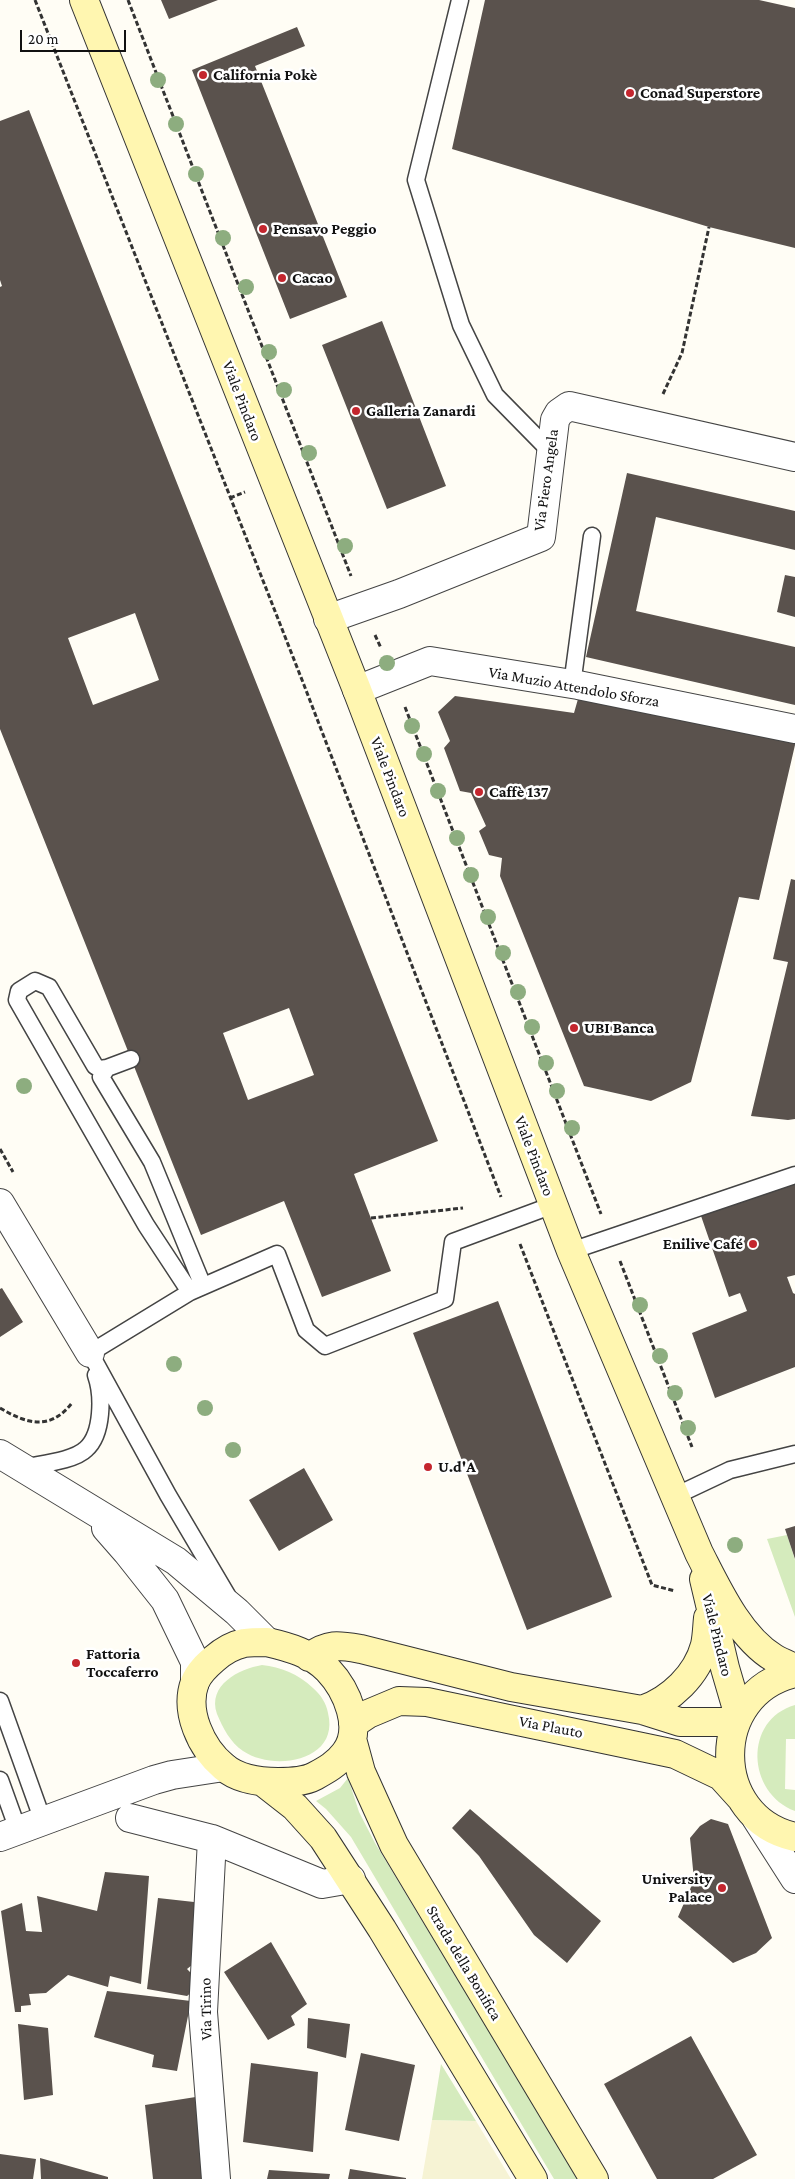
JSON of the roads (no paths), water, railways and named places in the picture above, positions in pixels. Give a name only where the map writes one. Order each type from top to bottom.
[{"type":"main road","name":"Viale Pindaro","points":[[84,0],[357,690],[571,1251],[674,1496],[699,1553],[718,1590],[745,1632],[758,1646],[774,1658],[795,1668]]},
{"type":"main road","name":"Viale Pindaro","points":[[699,1553],[738,1719]]},
{"type":"main road","points":[[642,1710],[656,1705],[671,1695],[696,1666],[705,1646],[710,1605]]},
{"type":"main road","points":[[267,1642],[289,1647],[310,1657],[328,1670],[342,1688],[351,1708],[353,1732],[346,1752],[333,1765],[312,1778],[292,1782],[264,1782],[242,1776],[224,1767],[204,1744],[195,1724],[192,1701],[195,1682],[203,1668],[222,1653],[244,1643],[267,1642]]},
{"type":"main road","name":"Via Plauto","points":[[310,1657],[322,1648],[336,1645],[361,1649],[511,1687],[642,1710],[680,1722],[738,1719]]},
{"type":"main road","points":[[748,1807],[733,1779],[730,1760],[732,1735],[738,1719],[761,1690],[775,1680],[795,1673]]},
{"type":"main road","name":"Via Plauto","points":[[353,1732],[368,1714],[399,1701],[427,1702],[675,1754],[721,1776],[748,1807],[770,1828],[795,1838]]},
{"type":"main road","name":"Strada della Bonifica","points":[[353,1732],[361,1772],[394,1845],[594,2179]]},
{"type":"main road","points":[[264,1782],[296,1807],[323,1838],[533,2179]]},
{"type":"street","name":"Via Piero Angela","points":[[328,619],[541,537],[555,420],[559,413],[569,406],[795,457]]},
{"type":"street","name":"Via Muzio Attendolo Sforza","points":[[357,690],[430,661],[572,685],[795,729]]},
{"type":"street","points":[[0,1202],[90,1353]]},
{"type":"street","points":[[0,1454],[176,1561],[237,1612],[267,1642]]},
{"type":"street","points":[[86,1507],[127,1552],[165,1600],[195,1662],[195,1682]]},
{"type":"street","points":[[14,1821],[172,1775],[224,1767]]},
{"type":"street","points":[[748,1807],[795,1880]]},
{"type":"street","points":[[130,1818],[212,1839],[322,1884],[350,1879]]},
{"type":"street","name":"Via Tirino","points":[[212,1839],[203,2012],[216,2179]]},
{"type":"lane","points":[[460,0],[416,180],[461,325],[495,395],[551,452]]},
{"type":"lane","points":[[572,685],[592,536]]},
{"type":"lane","points":[[131,1059],[107,1068],[100,1069],[94,1066],[49,987],[35,981],[18,991],[17,1000],[146,1225],[196,1289]]},
{"type":"lane","points":[[107,1068],[101,1077],[152,1162],[196,1289]]},
{"type":"lane","points":[[571,1251],[795,1175]]},
{"type":"lane","points":[[90,1353],[196,1289],[277,1254],[306,1330],[325,1346],[445,1299],[453,1242],[553,1205]]},
{"type":"lane","points":[[23,1468],[74,1456],[87,1449],[100,1416],[100,1384],[90,1353]]},
{"type":"lane","points":[[90,1353],[168,1495],[237,1612]]},
{"type":"lane","points":[[674,1496],[730,1470],[795,1454]]},
{"type":"lane","points":[[0,1701],[14,1821]]},
{"type":"lane","points":[[0,1780],[14,1821]]},
{"type":"place","name":"California Pokè","points":[[203,75]]},
{"type":"place","name":"Conad Superstore","points":[[630,93]]},
{"type":"place","name":"Pensavo Peggio","points":[[263,229]]},
{"type":"place","name":"Cacao","points":[[282,278]]},
{"type":"place","name":"Galleria Zanardi","points":[[356,411]]},
{"type":"place","name":"Caffè 137","points":[[479,792]]},
{"type":"place","name":"UBI Banca","points":[[574,1028]]},
{"type":"place","name":"Enilive Café","points":[[753,1244]]},
{"type":"place","name":"U.d'A","points":[[428,1467]]},
{"type":"place","name":"Fattoria Toccaferro","points":[[76,1663]]},
{"type":"place","name":"University Palace","points":[[722,1888]]}]
